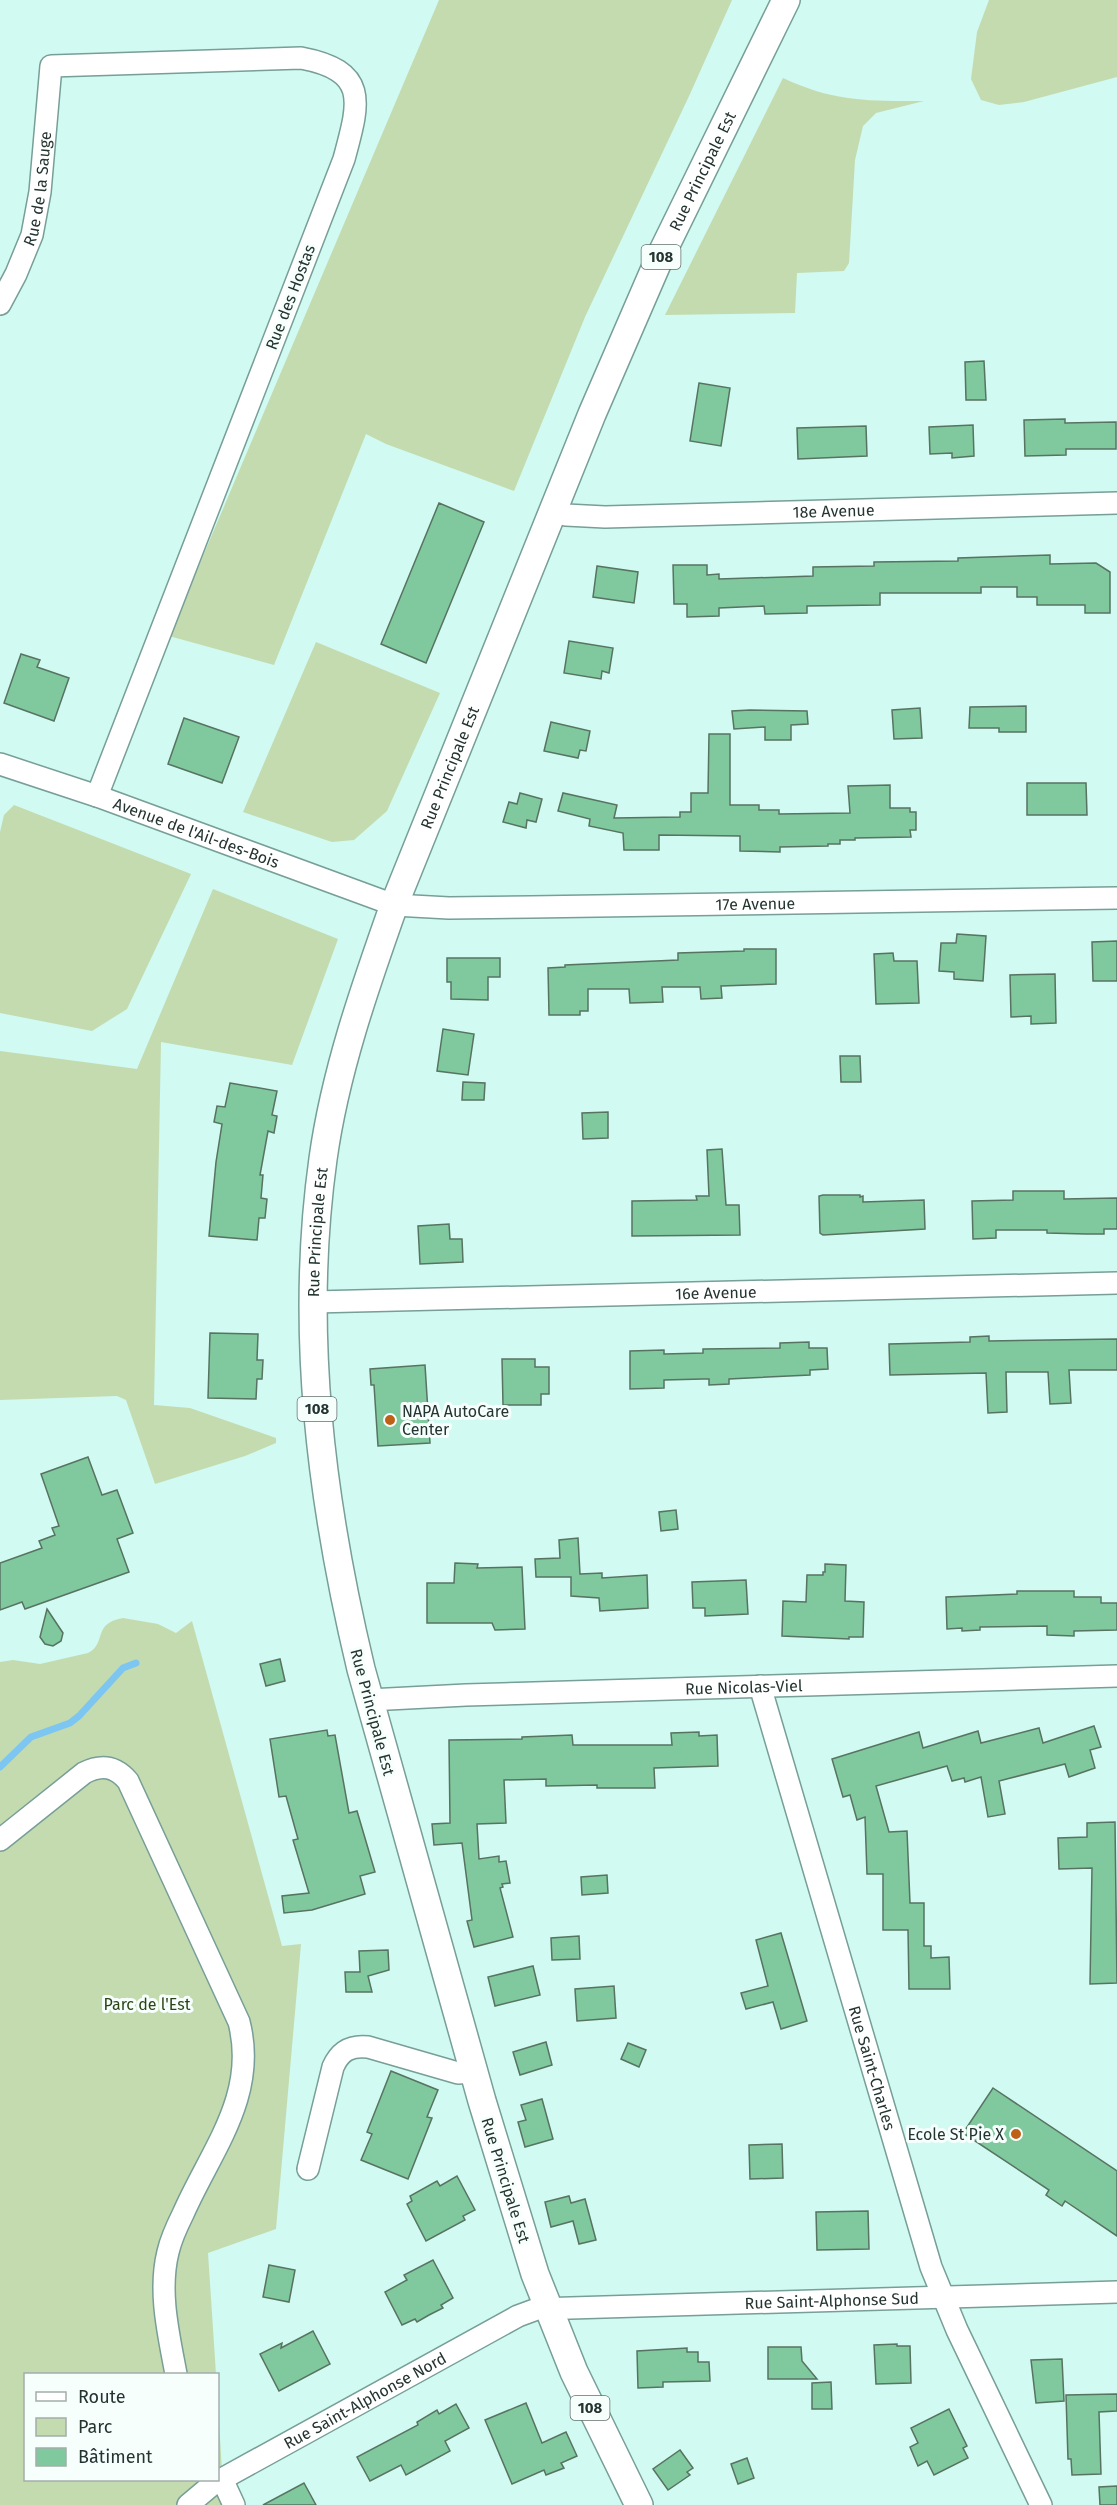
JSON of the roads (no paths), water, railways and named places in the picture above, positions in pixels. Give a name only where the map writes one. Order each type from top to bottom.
[{"type":"main road","name":"Rue Principale Est","points":[[639,2505],[588,2404],[548,2307],[518,2221],[369,1700],[344,1601],[320,1448],[315,1385],[314,1302],[318,1203],[331,1113],[356,1020],[394,905],[591,414],[660,257],[786,0]]},
{"type":"street","name":"Rue des Hostas","points":[[51,66],[301,58],[324,62],[344,72],[355,92],[356,113],[344,159],[97,796]]},
{"type":"street","name":"Rue de la Sauge","points":[[0,304],[32,235],[40,192],[51,66]]},
{"type":"street","name":"18e Avenue","points":[[552,512],[580,517],[616,517],[1117,503]]},
{"type":"street","name":"Avenue de l'Ail-des-Bois","points":[[0,764],[97,796],[394,905]]},
{"type":"street","name":"17e Avenue","points":[[394,905],[450,908],[1117,898]]},
{"type":"street","name":"16e Avenue","points":[[314,1302],[1117,1283]]},
{"type":"street","name":"Rue Nicolas-Viel","points":[[369,1700],[478,1694],[1117,1676]]},
{"type":"street","name":"Rue Saint-Charles","points":[[760,1686],[904,2176],[942,2296],[1041,2505]]},
{"type":"street","points":[[0,1840],[84,1773],[95,1767],[108,1767],[120,1772],[128,1781],[239,2022],[243,2036],[244,2072],[237,2100],[194,2189],[168,2252],[165,2298],[176,2373]]},
{"type":"street","points":[[308,2169],[333,2067],[338,2057],[346,2049],[357,2046],[368,2047],[458,2073],[474,2072]]},
{"type":"street","name":"Rue Saint-Alphonse Sud","points":[[548,2307],[1117,2292]]},
{"type":"street","name":"Rue Saint-Alphonse Nord","points":[[219,2481],[518,2316],[548,2307]]},
{"type":"street","points":[[222,2480],[234,2505]]},
{"type":"street","name":"Rue Saint-Alphonse Nord","points":[[188,2505],[201,2485],[218,2481]]},
{"type":"waterway","points":[[0,1767],[31,1737],[70,1723],[123,1668],[136,1663]]},
{"type":"place","name":"NAPA AutoCare Center","points":[[390,1420]]},
{"type":"place","name":"Ecole St Pie X","points":[[1016,2134]]},
{"type":"park label","name":"Parc de l'Est","points":[[147,2004]]}]
